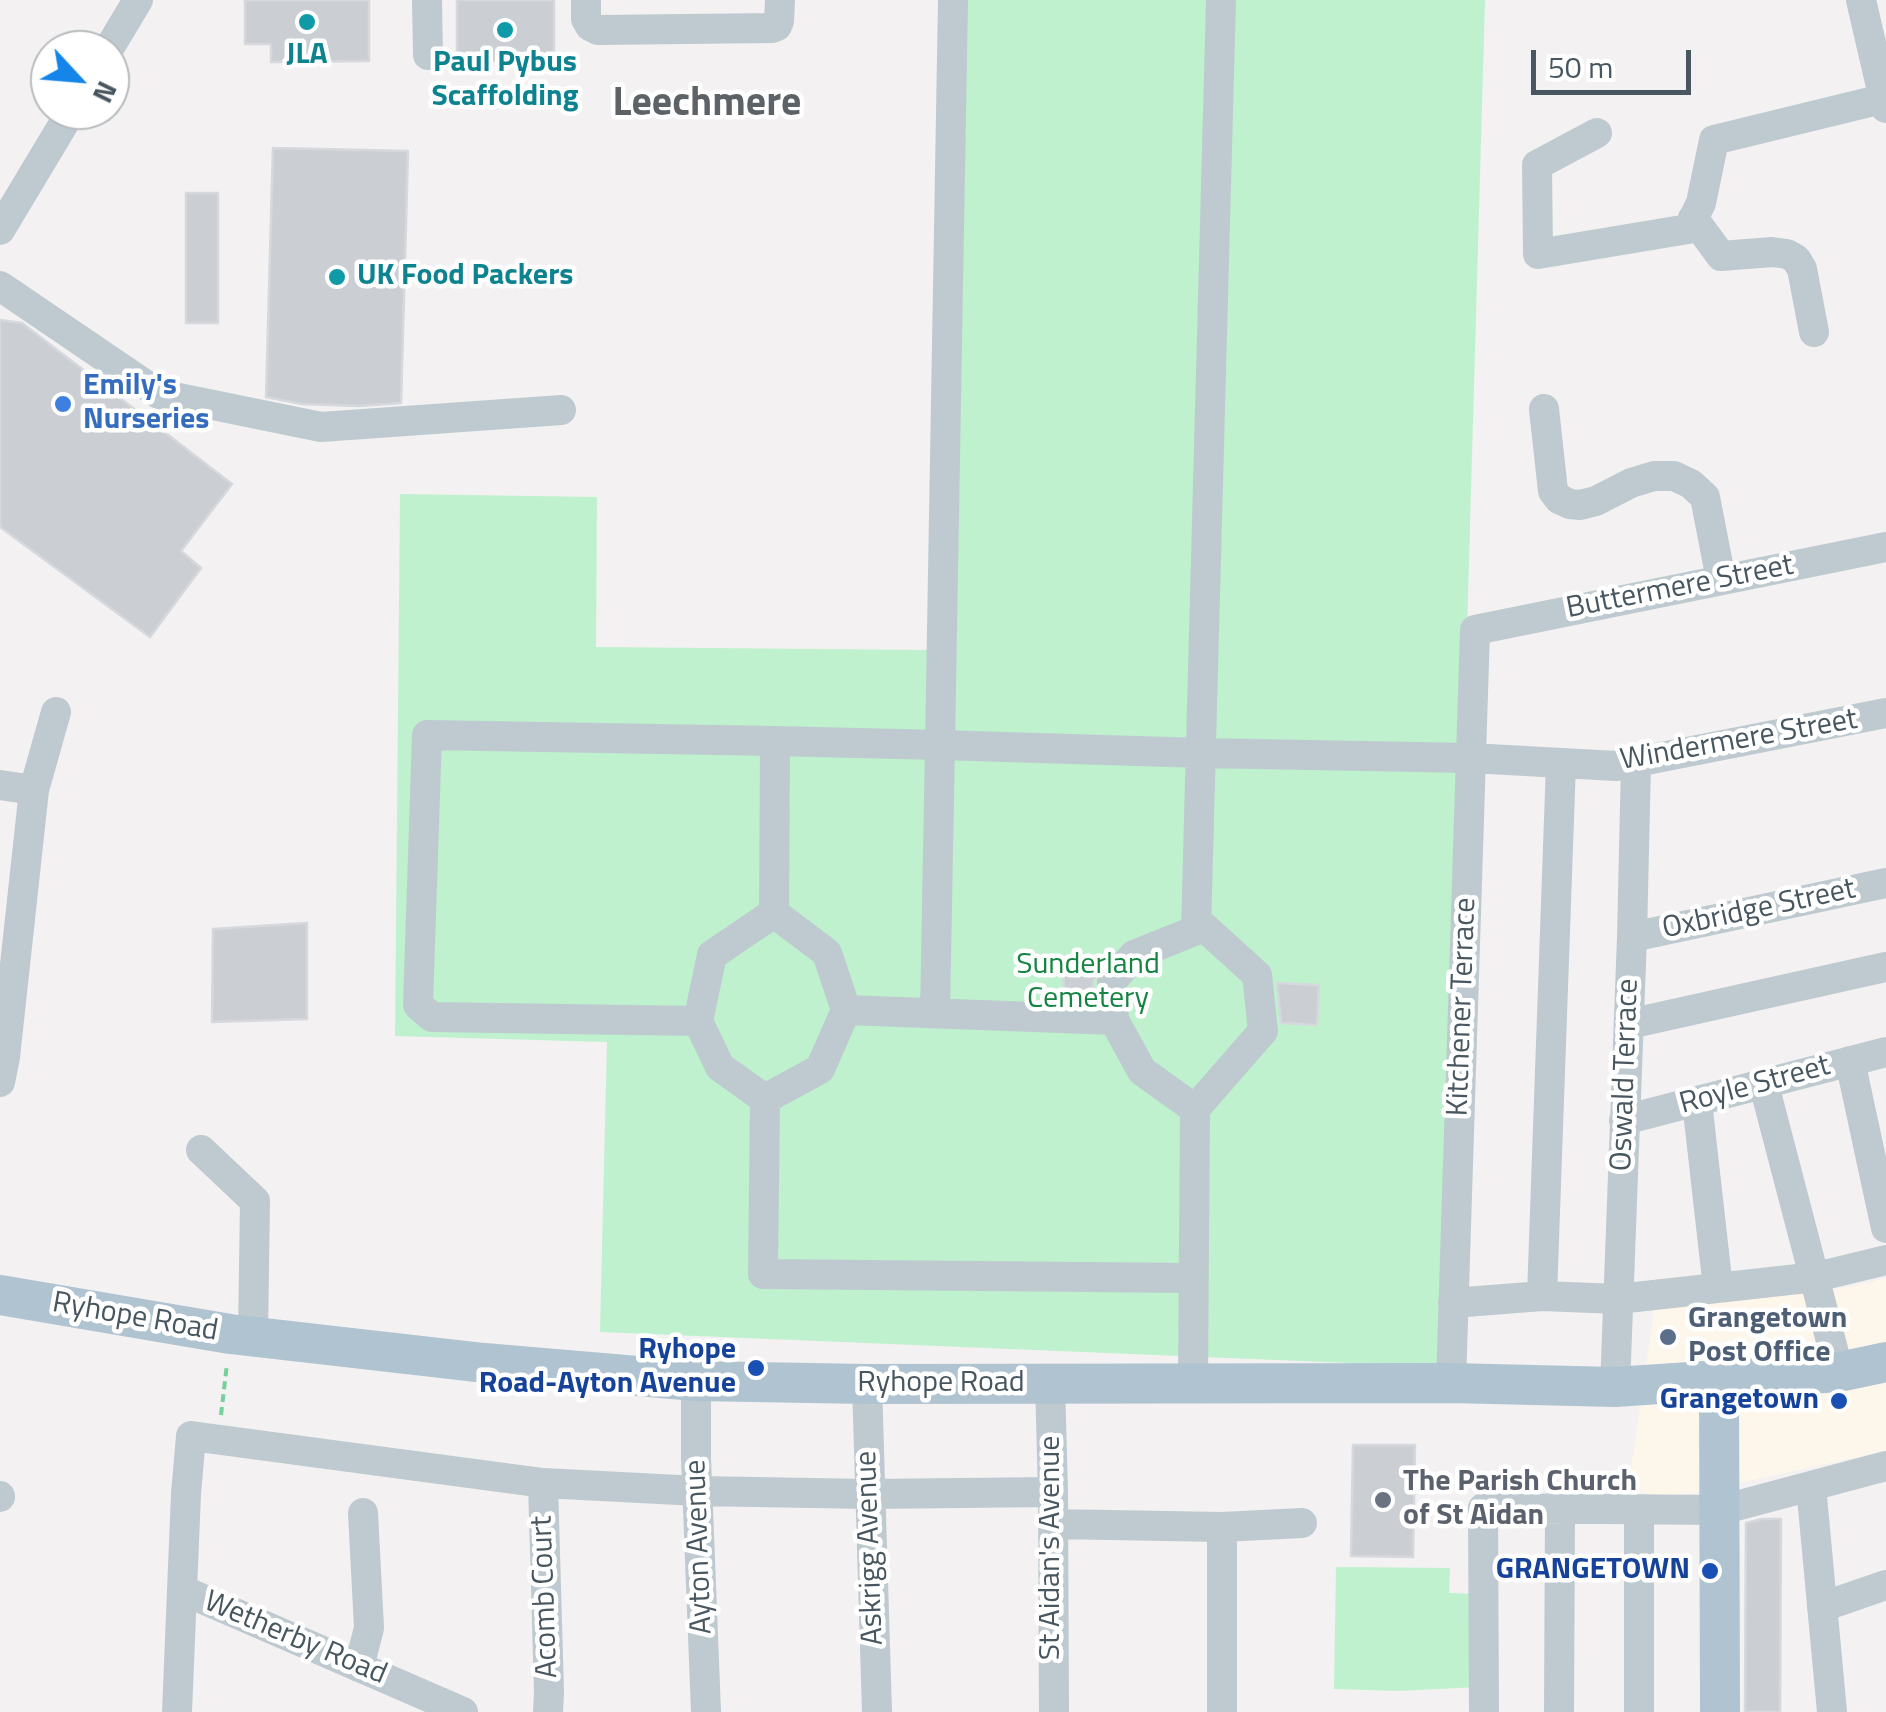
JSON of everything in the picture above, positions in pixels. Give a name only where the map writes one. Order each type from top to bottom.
[{"type":"main road","name":"Ryhope Road","points":[[0,1295],[242,1335],[484,1363],[696,1381],[1615,1386],[1839,1372],[1886,1362]]},
{"type":"main road","points":[[1719,1380],[1720,1712]]},
{"type":"street","points":[[120,30],[138,0]]},
{"type":"street","points":[[426,0],[428,55]]},
{"type":"street","points":[[586,0],[586,18],[598,30],[772,28],[779,20],[780,0]]},
{"type":"street","points":[[935,1014],[953,0]]},
{"type":"street","points":[[1196,930],[1221,0]]},
{"type":"street","points":[[1597,133],[1537,165],[1538,254],[1688,229],[1701,203],[1714,140],[1885,101],[1861,0]]},
{"type":"street","points":[[0,230],[60,130]]},
{"type":"street","points":[[1693,218],[1721,256],[1772,252],[1796,259],[1802,269],[1814,332]]},
{"type":"street","points":[[0,286],[159,394],[321,427],[561,410]]},
{"type":"street","points":[[1544,409],[1553,490],[1560,499],[1580,505],[1654,476],[1674,476],[1691,484],[1704,498],[1721,580]]},
{"type":"street","name":"Buttermere Street","points":[[1475,630],[1886,547]]},
{"type":"street","name":"Kitchener Terrace","points":[[1451,1383],[1475,630]]},
{"type":"street","points":[[0,1082],[34,790],[56,712]]},
{"type":"street","name":"Windermere Street","points":[[698,1021],[432,1016],[418,1005],[427,735],[1471,758],[1616,766],[1886,713]]},
{"type":"street","points":[[774,913],[776,741]]},
{"type":"street","points":[[1542,1296],[1561,763]]},
{"type":"street","name":"Oswald Terrace","points":[[1615,1386],[1636,763]]},
{"type":"street","points":[[0,785],[34,790]]},
{"type":"street","name":"Oxbridge Street","points":[[1632,937],[1886,882]]},
{"type":"street","points":[[765,1099],[820,1068],[846,1010],[827,953],[774,913]]},
{"type":"street","points":[[765,1099],[720,1067],[698,1021],[712,955],[774,913]]},
{"type":"street","points":[[1193,1384],[1195,1109],[1263,1032],[1256,975],[1204,926],[1134,955],[1112,981],[1114,1020],[1142,1072],[1195,1109]]},
{"type":"street","points":[[1629,1024],[1886,967]]},
{"type":"street","points":[[846,1010],[1114,1020]]},
{"type":"street","name":"Royle Street","points":[[1624,1120],[1886,1052]]},
{"type":"street","points":[[1850,1061],[1886,1228]]},
{"type":"street","points":[[1764,1085],[1839,1372]]},
{"type":"street","points":[[765,1099],[763,1274],[1193,1278]]},
{"type":"street","points":[[1697,1102],[1718,1288]]},
{"type":"street","points":[[201,1150],[254,1201],[242,1335]]},
{"type":"street","points":[[1453,1303],[1542,1296],[1618,1299],[1816,1277],[1886,1260]]},
{"type":"street","name":"Ayton Avenue","points":[[696,1381],[706,1712]]},
{"type":"street","name":"St Aidan's Avenue","points":[[1050,1383],[1054,1712]]},
{"type":"street","name":"Askrigg Avenue","points":[[867,1384],[877,1712]]},
{"type":"street","points":[[177,1712],[191,1436],[543,1483],[698,1492],[1053,1492]]},
{"type":"street","points":[[1484,1712],[1483,1508],[1721,1510],[1886,1466]]},
{"type":"street","name":"Acomb Court","points":[[543,1483],[548,1712]]},
{"type":"street","points":[[1812,1486],[1832,1712]]},
{"type":"street","points":[[1559,1712],[1560,1510]]},
{"type":"street","points":[[1639,1712],[1640,1510]]},
{"type":"street","points":[[359,1666],[368,1628],[362,1513]]},
{"type":"street","points":[[1053,1524],[1222,1527],[1302,1523]]},
{"type":"street","points":[[1222,1527],[1222,1712]]},
{"type":"street","points":[[1822,1607],[1886,1585]]},
{"type":"street","name":"Wetherby Road","points":[[182,1590],[462,1712]]},
{"type":"path","points":[[219,1439],[242,1335]]},
{"type":"shaded area","points":[[1886,1278],[1886,1451],[1670,1498],[1628,1490],[1654,1310],[1855,1286]]},
{"type":"green space","name":"Sunderland Cemetery","points":[[942,0],[1485,0],[1446,1367],[600,1332],[607,1042],[395,1036],[400,494],[597,497],[596,647],[932,650]]},
{"type":"green space","points":[[1336,1567],[1450,1568],[1449,1593],[1477,1594],[1478,1687],[1334,1689]]},
{"type":"building","name":"JLA","points":[[245,0],[369,0],[369,61],[271,62],[271,44],[245,44]]},
{"type":"building","name":"Paul Pybus Scaffolding","points":[[457,0],[554,0],[554,61],[457,61]]},
{"type":"building","name":"UK Food Packers","points":[[273,148],[408,151],[401,403],[302,404],[266,397]]},
{"type":"building","points":[[186,193],[218,193],[218,323],[186,323]]},
{"type":"building","name":"Emily's Nurseries","points":[[0,320],[22,323],[232,484],[181,551],[201,568],[150,637],[0,527]]},
{"type":"building","points":[[307,923],[307,1019],[212,1022],[213,929]]},
{"type":"building","points":[[1063,973],[1096,974],[1094,1000],[1065,999]]},
{"type":"building","points":[[1277,983],[1319,985],[1317,1025],[1281,1023]]},
{"type":"building","name":"The Parish Church of St Aidan","points":[[1353,1445],[1415,1445],[1413,1557],[1351,1556]]},
{"type":"building","points":[[1781,1519],[1780,1712],[1745,1712],[1746,1523]]},
{"type":"place","name":"JLA","points":[[307,22]]},
{"type":"place","name":"Paul Pybus Scaffolding","points":[[505,30]]},
{"type":"place","name":"UK Food Packers","points":[[337,277]]},
{"type":"place","name":"Emily's Nurseries","points":[[63,404]]},
{"type":"place","name":"Grangetown Post Office","points":[[1668,1337]]},
{"type":"place","name":"Ryhope Road-Ayton Avenue","points":[[756,1368]]},
{"type":"place","name":"Grangetown","points":[[1839,1401]]},
{"type":"place","name":"The Parish Church of St Aidan","points":[[1383,1500]]},
{"type":"place","name":"GRANGETOWN","points":[[1710,1571]]},
{"type":"district","name":"Leechmere","points":[[707,105]]}]
